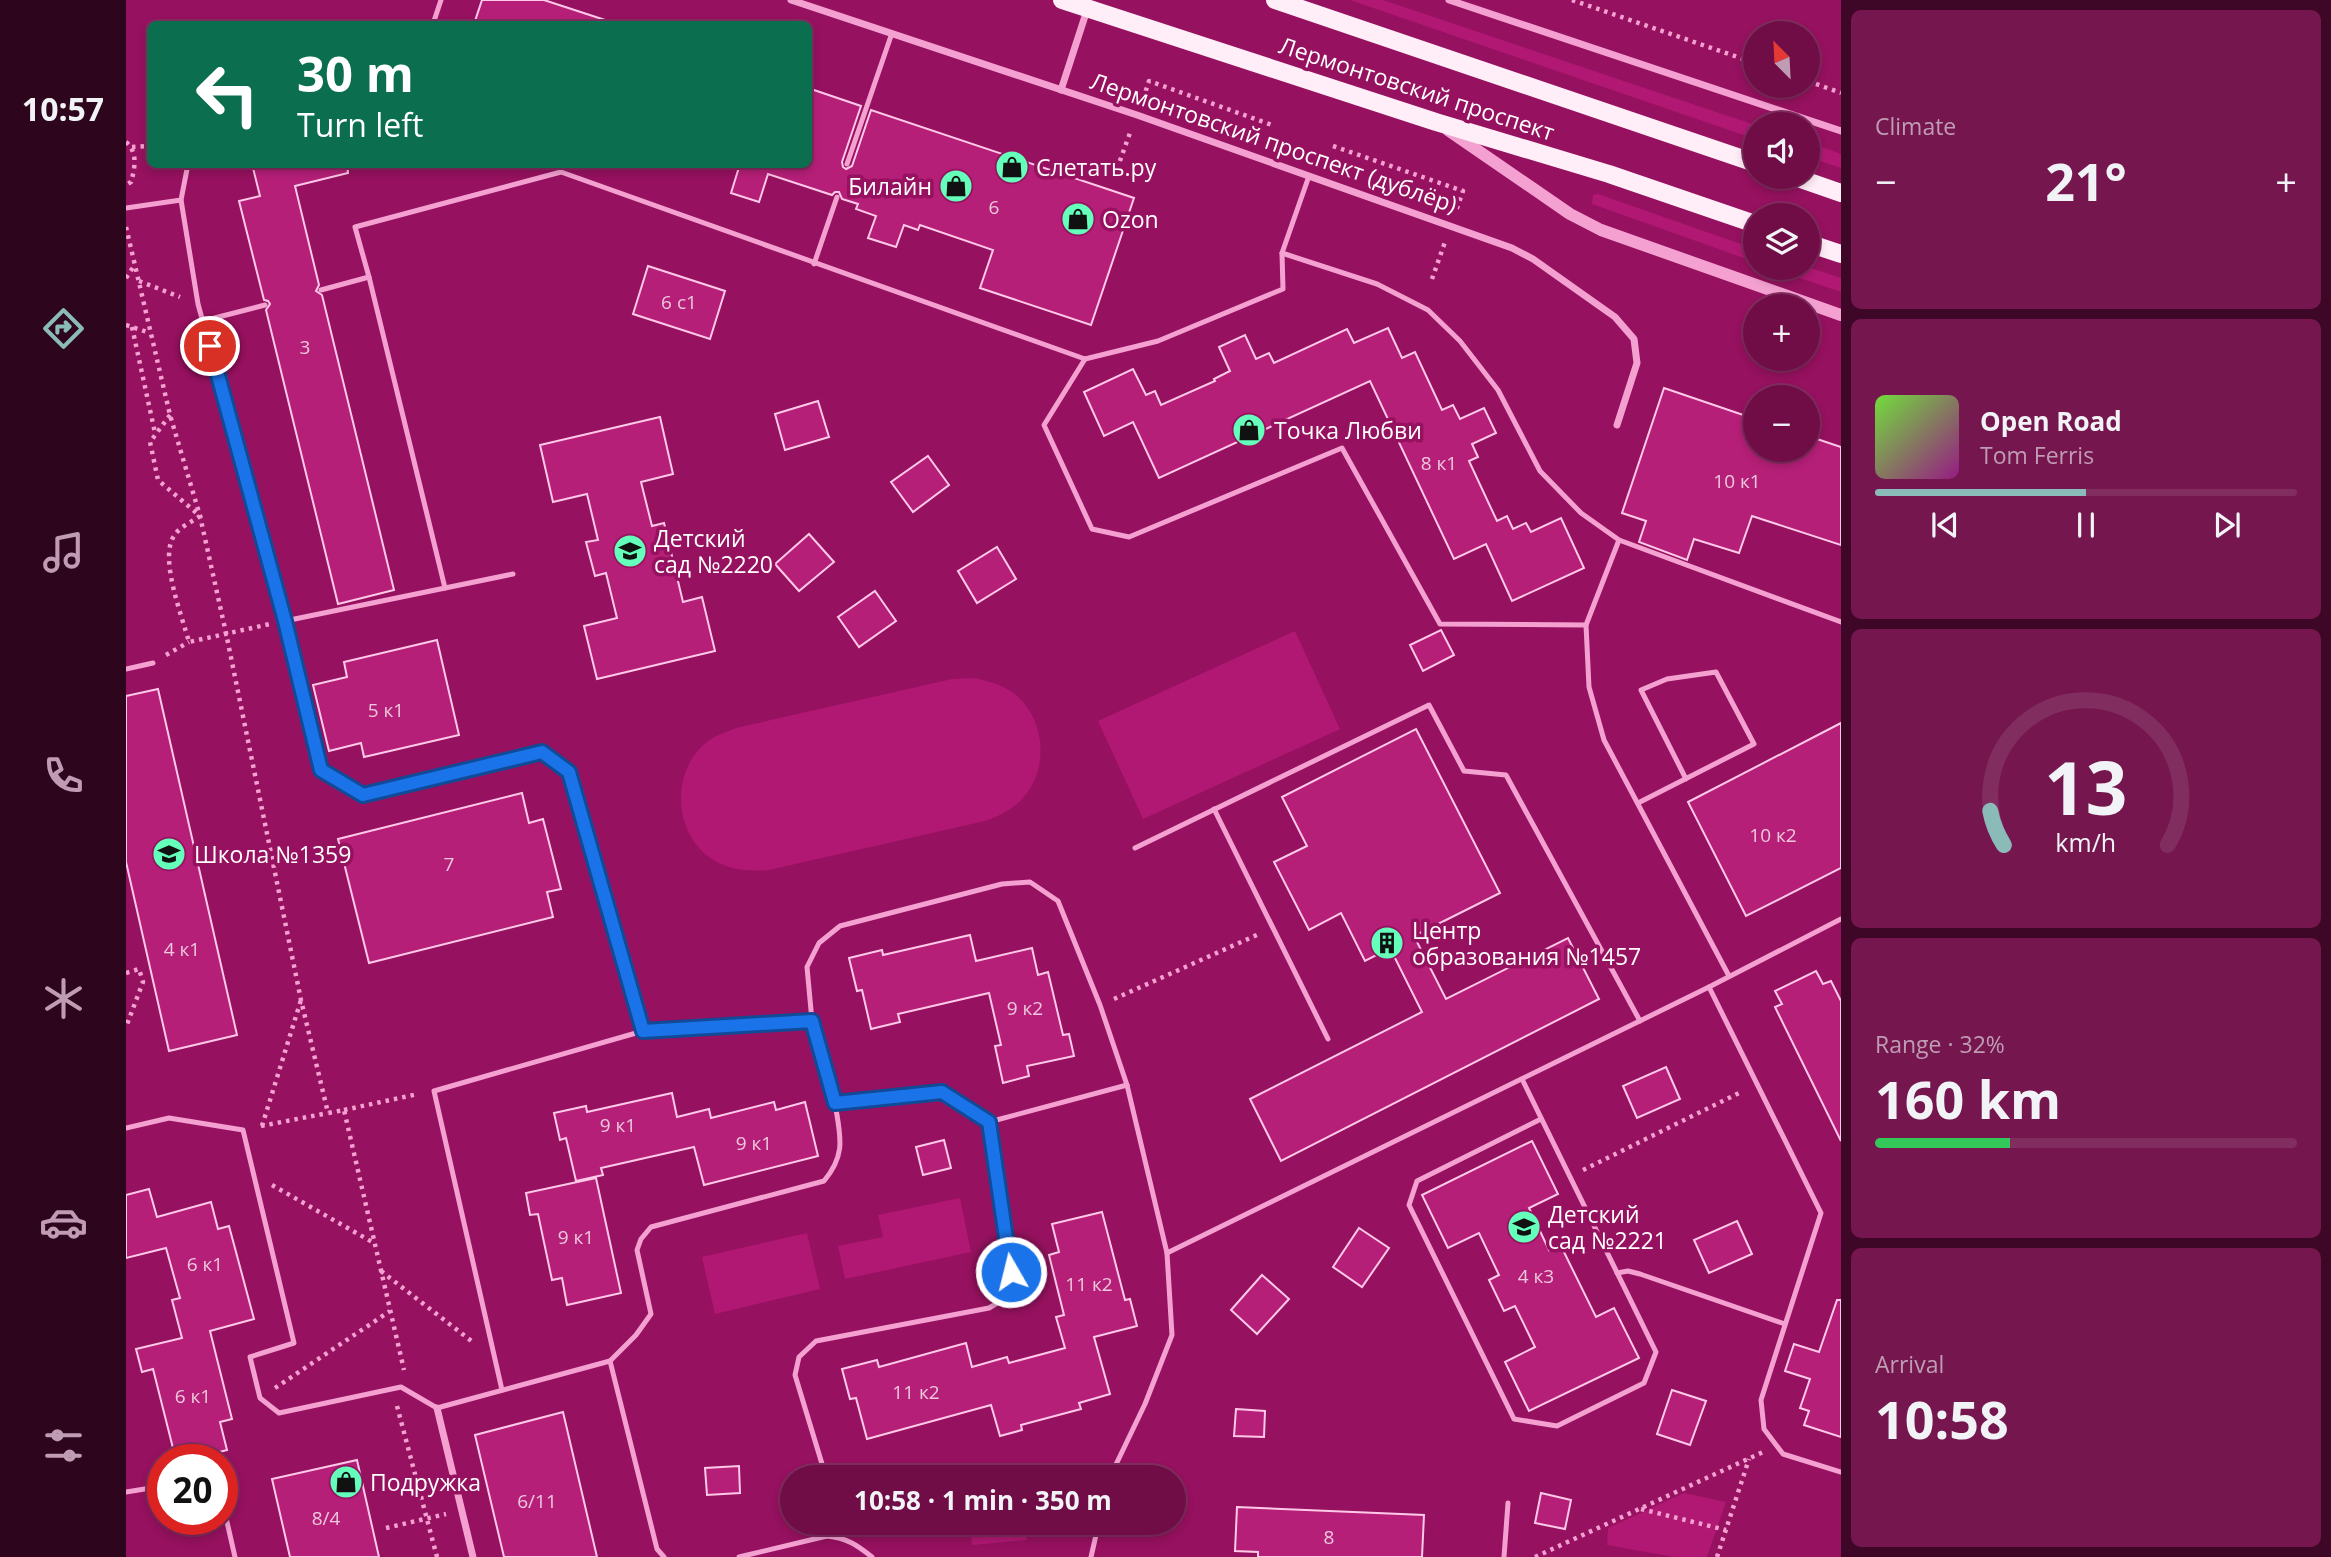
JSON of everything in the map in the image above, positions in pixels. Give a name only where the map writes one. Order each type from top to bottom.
[{"type":"main road","name":"Лермонтовский проспект","points":[[1062,0],[1436,122],[1609,173],[1743,220]]},
{"type":"main road","name":"Лермонтовский проспект","points":[[1275,0],[1743,159]]},
{"type":"main road","points":[[1820,186],[1841,193]]},
{"type":"main road","points":[[1820,247],[1841,254]]},
{"type":"street","name":"Лермонтовский проспект (дублёр)","points":[[791,0],[1061,90],[1512,248],[1533,259],[1615,317],[1634,339],[1637,363],[1617,425]]},
{"type":"street","points":[[1449,0],[1841,131]]},
{"type":"street","points":[[1061,90],[1087,8]]},
{"type":"street","points":[[1436,122],[1570,214],[1601,230],[1841,314]]},
{"type":"street","points":[[437,1408],[473,1557]]},
{"type":"lane","points":[[434,21],[441,0]]},
{"type":"lane","points":[[848,164],[892,33]]},
{"type":"lane","points":[[187,168],[181,200],[198,304],[285,621],[321,770],[363,795],[542,752],[569,772],[643,1031]]},
{"type":"lane","points":[[445,588],[355,227],[561,172],[1085,359],[1158,341],[1283,289],[1282,253],[1309,176]]},
{"type":"lane","points":[[814,264],[837,197]]},
{"type":"lane","points":[[126,208],[181,200]]},
{"type":"lane","points":[[1282,253],[1377,284],[1428,310],[1460,341],[1498,390],[1539,471],[1581,513],[1619,540],[1841,622]]},
{"type":"lane","points":[[321,290],[369,277]]},
{"type":"lane","points":[[203,321],[265,305]]},
{"type":"lane","points":[[1085,359],[1044,425],[1092,529],[1129,537],[1342,448],[1440,624],[1586,625]]},
{"type":"lane","points":[[1619,540],[1586,625],[1589,687],[1604,740],[1729,976]]},
{"type":"lane","points":[[285,621],[513,574]]},
{"type":"lane","points":[[126,668],[153,663]]},
{"type":"lane","points":[[1638,803],[1686,779],[1754,744],[1716,672],[1667,679],[1641,690],[1686,779]]},
{"type":"lane","points":[[1135,848],[1429,705],[1464,771],[1506,775],[1640,1021]]},
{"type":"lane","points":[[1214,809],[1328,1039]]},
{"type":"lane","points":[[126,1128],[169,1118],[243,1130],[295,1343],[250,1356],[260,1398],[279,1413],[401,1387],[437,1408],[610,1361],[636,1335],[651,1314],[637,1250],[641,1238],[651,1227],[824,1181],[835,1168],[841,1148],[835,1103],[812,1021],[807,967],[819,943],[839,926],[1002,884],[1030,882],[1058,901],[1100,1005],[1127,1085],[1167,1253],[1172,1335],[1146,1404],[1116,1465]]},
{"type":"lane","points":[[1167,1253],[1709,987],[1841,919]]},
{"type":"lane","points":[[1709,987],[1821,1213],[1761,1400],[1764,1429],[1783,1454],[1841,1472]]},
{"type":"lane","points":[[502,1390],[434,1091],[643,1031],[812,1021]]},
{"type":"lane","points":[[1522,1079],[1656,1352],[1644,1383],[1558,1426],[1514,1419],[1409,1205],[1417,1181],[1541,1119]]},
{"type":"lane","points":[[835,1103],[942,1092],[989,1122],[1127,1085]]},
{"type":"lane","points":[[822,1465],[795,1374],[799,1357],[816,1341],[989,1308],[1009,1296],[1011,1272],[989,1122]]},
{"type":"lane","points":[[1617,1273],[1640,1273],[1786,1324]]},
{"type":"lane","points":[[610,1361],[657,1549],[664,1557]]},
{"type":"lane","points":[[126,1493],[147,1489]]},
{"type":"lane","points":[[1504,1557],[1508,1503]]},
{"type":"lane","points":[[230,1535],[235,1557]]},
{"type":"lane","points":[[1091,1557],[1096,1535]]},
{"type":"lane","points":[[739,1557],[827,1536],[841,1537],[855,1543],[872,1557]]},
{"type":"path","points":[[1572,0],[1743,59]]},
{"type":"path","points":[[1142,102],[1149,81],[1272,125]]},
{"type":"path","points":[[1820,85],[1841,93]]},
{"type":"path","points":[[1117,169],[1132,130]]},
{"type":"path","points":[[126,142],[132,147],[136,166],[131,182],[126,185]]},
{"type":"path","points":[[132,147],[147,146]]},
{"type":"path","points":[[1333,146],[1463,191],[1456,212]]},
{"type":"path","points":[[126,227],[170,415],[200,516],[301,1000],[328,1113]]},
{"type":"path","points":[[1432,279],[1445,241]]},
{"type":"path","points":[[126,277],[134,266]]},
{"type":"path","points":[[138,281],[198,304]]},
{"type":"path","points":[[129,326],[151,333]]},
{"type":"path","points":[[129,326],[155,433]]},
{"type":"path","points":[[170,415],[150,442],[158,480],[200,516]]},
{"type":"path","points":[[189,642],[168,563],[168,546],[175,532],[200,516]]},
{"type":"path","points":[[153,663],[189,642],[285,621]]},
{"type":"path","points":[[1100,1005],[1273,928]]},
{"type":"path","points":[[126,973],[139,970],[143,982],[126,1027]]},
{"type":"path","points":[[262,1126],[301,1000]]},
{"type":"path","points":[[1570,1177],[1757,1084]]},
{"type":"path","points":[[243,1130],[434,1091]]},
{"type":"path","points":[[344,1110],[404,1372],[396,1403],[437,1557]]},
{"type":"path","points":[[253,1174],[375,1244]]},
{"type":"path","points":[[381,1271],[497,1360]]},
{"type":"path","points":[[260,1398],[390,1311]]},
{"type":"path","points":[[1535,1557],[1777,1446]]},
{"type":"path","points":[[1717,1557],[1749,1459]]},
{"type":"path","points":[[1640,1509],[1726,1530]]},
{"type":"path","points":[[386,1528],[461,1510]]},
{"type":"shaded area","points":[[1350,0],[1383,0],[1743,121],[1743,135]]},
{"type":"shaded area","points":[[1820,146],[1841,154],[1841,168],[1820,161]]},
{"type":"shaded area","points":[[1598,194],[1743,245],[1743,258],[1592,204],[1593,195]]},
{"type":"shaded area","points":[[1820,271],[1841,278],[1841,292],[1806,280],[1820,280]]},
{"type":"shaded area","points":[[1295,631],[1340,729],[1143,819],[1098,721]]},
{"type":"shaded area","points":[[975,678],[1002,686],[1016,695],[1026,705],[1038,732],[1040,760],[1037,774],[1022,799],[1005,812],[985,821],[769,870],[726,866],[708,856],[694,842],[685,824],[681,804],[682,784],[688,765],[700,749],[716,736],[736,728],[952,679]]},
{"type":"shaded area","points":[[960,1198],[971,1252],[845,1279],[838,1246],[883,1237],[878,1215]]},
{"type":"shaded area","points":[[807,1233],[820,1289],[715,1314],[702,1257]]},
{"type":"shaded area","points":[[1684,1493],[1726,1502],[1707,1557],[1674,1557],[1607,1545],[1608,1528]]},
{"type":"shaded area","points":[[971,1535],[1026,1535],[1027,1540],[972,1545]]},
{"type":"building","points":[[482,0],[544,0],[605,20],[605,21],[475,21]]},
{"type":"building","points":[[812,89],[861,106],[842,162],[846,169],[852,166],[871,110],[1134,198],[1091,325],[980,288],[993,250],[920,225],[918,230],[904,225],[896,247],[868,238],[876,216],[856,209],[858,204],[842,199],[839,192],[832,195],[768,174],[759,202],[731,193],[739,168],[812,168]]},
{"type":"building","points":[[253,168],[347,168],[348,173],[295,186],[319,285],[316,291],[322,295],[394,590],[338,604],[266,310],[270,304],[264,300],[239,201],[260,196]]},
{"type":"building","points":[[648,266],[725,291],[710,339],[633,314]]},
{"type":"building","points":[[1388,328],[1402,358],[1415,352],[1442,410],[1453,405],[1460,419],[1484,408],[1496,433],[1472,444],[1478,457],[1469,461],[1497,521],[1507,516],[1513,529],[1526,523],[1531,532],[1561,518],[1584,568],[1512,601],[1486,544],[1454,559],[1370,381],[1159,478],[1133,422],[1104,436],[1084,392],[1133,369],[1146,395],[1155,391],[1161,405],[1215,381],[1214,379],[1230,371],[1219,347],[1245,335],[1256,359],[1269,353],[1274,363],[1347,329],[1354,343]]},
{"type":"building","points":[[1664,388],[1743,415],[1743,462],[1820,462],[1820,440],[1841,447],[1841,545],[1752,516],[1739,553],[1694,539],[1687,560],[1639,542],[1646,521],[1622,513]]},
{"type":"building","points":[[818,401],[829,437],[785,450],[775,414]]},
{"type":"building","name":"Детский сад №2220","points":[[660,417],[673,474],[641,482],[652,526],[664,523],[683,602],[702,597],[715,651],[597,679],[584,626],[617,618],[606,573],[595,576],[586,542],[598,540],[587,494],[553,502],[540,445]]},
{"type":"building","points":[[928,456],[949,485],[913,512],[891,482]]},
{"type":"building","points":[[809,534],[834,562],[799,591],[775,564]]},
{"type":"building","points":[[997,547],[1016,579],[977,603],[958,571]]},
{"type":"building","points":[[875,591],[896,621],[859,647],[838,617]]},
{"type":"building","points":[[1441,630],[1454,655],[1423,671],[1410,645]]},
{"type":"building","points":[[437,640],[459,735],[364,757],[361,743],[329,751],[313,685],[347,677],[344,662]]},
{"type":"building","name":"Школа №1359","points":[[158,689],[237,1035],[169,1051],[126,862],[126,696]]},
{"type":"building","points":[[1841,723],[1841,868],[1746,916],[1688,802]]},
{"type":"building","name":"Центр образования №1457","points":[[1416,729],[1500,893],[1414,936],[1446,999],[1568,938],[1599,999],[1281,1161],[1250,1099],[1422,1012],[1390,948],[1365,961],[1341,913],[1309,930],[1274,862],[1307,846],[1282,797]]},
{"type":"building","points":[[522,793],[529,823],[543,819],[561,889],[547,892],[553,917],[369,963],[338,839]]},
{"type":"building","points":[[970,935],[976,961],[1032,948],[1038,975],[1048,972],[1063,1035],[1069,1034],[1074,1056],[1027,1066],[1029,1076],[1003,1083],[995,1046],[1001,1045],[989,993],[898,1014],[900,1022],[871,1029],[862,990],[857,991],[849,958],[882,950],[883,955]]},
{"type":"building","points":[[1816,971],[1823,984],[1831,981],[1841,1001],[1841,1141],[1775,1007],[1782,1004],[1775,991]]},
{"type":"building","points":[[1666,1067],[1680,1099],[1637,1118],[1623,1086]]},
{"type":"building","points":[[672,1093],[677,1117],[709,1109],[711,1118],[774,1102],[776,1110],[805,1102],[818,1156],[704,1185],[694,1147],[601,1168],[603,1175],[576,1181],[566,1138],[560,1140],[554,1113],[586,1106],[587,1112]]},
{"type":"building","points":[[944,1140],[951,1168],[923,1175],[916,1147]]},
{"type":"building","name":"Детский сад №2221","points":[[1532,1141],[1558,1194],[1529,1208],[1549,1250],[1560,1244],[1596,1317],[1614,1308],[1639,1358],[1529,1411],[1505,1362],[1535,1347],[1515,1306],[1504,1311],[1489,1280],[1499,1275],[1479,1233],[1448,1248],[1422,1195]]},
{"type":"building","points":[[596,1178],[621,1293],[567,1305],[562,1278],[552,1280],[538,1214],[530,1215],[526,1193]]},
{"type":"building","points":[[149,1189],[157,1217],[211,1202],[218,1229],[229,1226],[254,1319],[210,1331],[232,1419],[220,1422],[226,1444],[172,1444],[153,1369],[142,1372],[136,1349],[182,1338],[172,1300],[180,1298],[166,1248],[126,1258],[126,1195]]},
{"type":"building","points":[[1102,1212],[1125,1300],[1130,1299],[1137,1326],[1094,1337],[1110,1394],[1079,1403],[1081,1409],[1021,1425],[1022,1430],[1000,1436],[991,1405],[867,1439],[856,1398],[850,1399],[842,1369],[877,1360],[879,1367],[966,1343],[972,1367],[1007,1357],[1009,1363],[1065,1348],[1056,1317],[1064,1315],[1049,1255],[1059,1252],[1052,1224]]},
{"type":"building","points":[[1737,1221],[1752,1254],[1709,1273],[1694,1240]]},
{"type":"building","points":[[1359,1228],[1389,1248],[1362,1287],[1333,1267]]},
{"type":"building","points":[[1262,1275],[1289,1299],[1257,1334],[1231,1310]]},
{"type":"building","points":[[1837,1300],[1841,1300],[1841,1437],[1804,1425],[1809,1411],[1800,1408],[1810,1379],[1785,1371],[1794,1344],[1819,1352]]},
{"type":"building","points":[[1672,1390],[1706,1401],[1690,1445],[1657,1434]]},
{"type":"building","points":[[1236,1409],[1265,1411],[1264,1437],[1234,1436]]},
{"type":"building","points":[[563,1412],[597,1557],[504,1557],[475,1435]]},
{"type":"building","points":[[357,1460],[379,1557],[290,1557],[272,1479]]},
{"type":"building","points":[[739,1466],[740,1493],[707,1495],[705,1468]]},
{"type":"building","points":[[1541,1493],[1571,1500],[1565,1529],[1535,1523]]},
{"type":"building","points":[[1237,1507],[1424,1515],[1422,1557],[1258,1557],[1258,1552],[1235,1551]]},
{"type":"place","name":"Слетать.ру","points":[[1012,167]]},
{"type":"place","name":"Билайн","points":[[956,186]]},
{"type":"place","name":"Ozon","points":[[1078,219]]},
{"type":"place","name":"Точка Любви","points":[[1249,430]]},
{"type":"place","name":"Детский сад №2220","points":[[630,551]]},
{"type":"place","name":"Школа №1359","points":[[169,854]]},
{"type":"place","name":"Центр образования №1457","points":[[1387,943]]},
{"type":"place","name":"Детский сад №2221","points":[[1524,1227]]},
{"type":"place","name":"Подружка","points":[[346,1482]]},
{"type":"route","points":[[210,346],[285,621],[321,770],[363,795],[542,752],[569,772],[643,1031],[812,1021],[835,1103],[942,1092],[989,1122],[1011,1272]]}]
